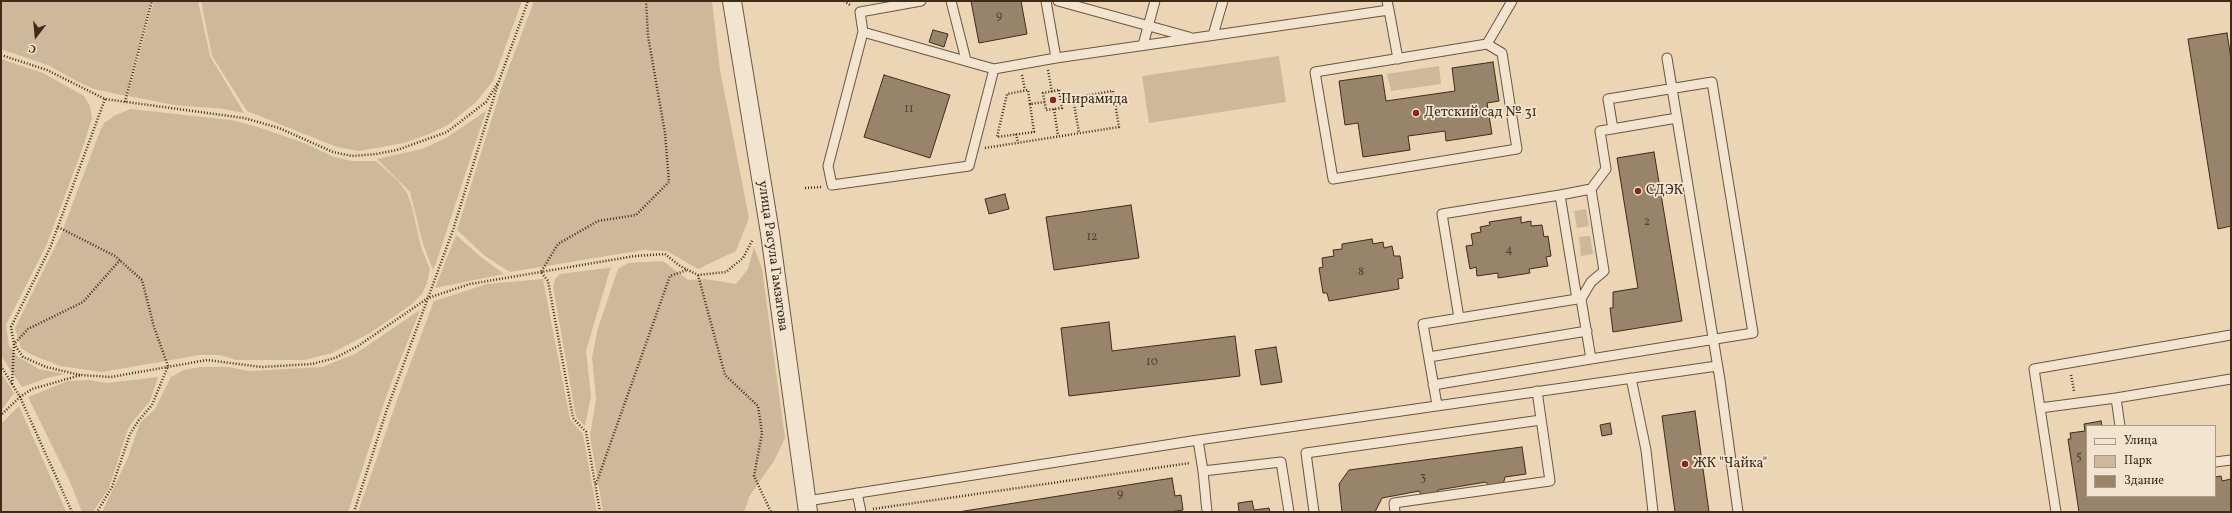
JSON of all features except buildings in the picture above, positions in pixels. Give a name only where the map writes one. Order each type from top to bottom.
[{"type":"street","name":"улица Расула Гамзатова","points":[[732,1],[770,234],[807,507]]},
{"type":"lane","points":[[921,1],[860,12],[863,32],[828,166],[832,185],[969,166],[994,69]]},
{"type":"lane","points":[[951,1],[966,60]]},
{"type":"lane","points":[[1046,1],[1051,59]]},
{"type":"lane","points":[[1058,1],[1193,38]]},
{"type":"lane","points":[[1143,45],[1155,1]]},
{"type":"lane","points":[[1213,35],[1223,1]]},
{"type":"lane","points":[[1487,44],[1512,1]]},
{"type":"lane","points":[[863,32],[994,69],[1213,35],[1388,5],[1398,58]]},
{"type":"lane","points":[[1487,44],[1502,54],[1517,149],[1333,179],[1315,72],[1487,44]]},
{"type":"lane","points":[[1667,58],[1713,340],[1738,512]]},
{"type":"lane","points":[[1433,384],[1753,333],[1712,82],[1608,99],[1613,129]]},
{"type":"lane","points":[[1436,406],[1423,324],[1579,299],[1590,282],[1604,271],[1591,190],[1606,169],[1600,131],[1677,118]]},
{"type":"lane","points":[[1459,318],[1442,214],[1591,190]]},
{"type":"lane","points":[[1560,195],[1591,359]]},
{"type":"lane","points":[[1429,357],[1587,332]]},
{"type":"lane","points":[[2056,512],[2034,369],[2231,335]]},
{"type":"lane","points":[[807,507],[857,493],[1198,440],[1717,366]]},
{"type":"lane","points":[[1631,378],[1646,450],[1653,512]]},
{"type":"lane","points":[[2040,408],[2116,398],[2231,378]]},
{"type":"lane","points":[[1395,512],[1394,504],[1550,481],[1537,392]]},
{"type":"lane","points":[[2116,398],[2120,425]]},
{"type":"lane","points":[[1314,512],[1306,453],[1541,420]]},
{"type":"lane","points":[[1198,440],[1207,512]]},
{"type":"lane","points":[[2216,462],[2231,460]]},
{"type":"lane","points":[[1203,471],[1282,462],[1289,512]]},
{"type":"lane","points":[[857,493],[861,512]]},
{"type":"path","points":[[125,102],[152,1]]},
{"type":"path","points":[[354,512],[386,412],[453,230],[499,81],[528,1]]},
{"type":"path","points":[[541,272],[558,244],[598,221],[636,215],[669,182],[665,133],[648,36],[646,1]]},
{"type":"path","points":[[1,55],[47,70],[104,100],[244,118],[279,128],[333,152],[352,156],[397,150],[446,132],[486,102],[499,81]]},
{"type":"path","points":[[1051,59],[1052,92]]},
{"type":"path","points":[[1028,90],[1030,104],[1034,132],[997,137],[1006,94],[1028,90]]},
{"type":"path","points":[[1059,90],[1062,108],[1046,110],[1043,93],[1052,92],[1059,90]]},
{"type":"path","points":[[973,150],[1119,127],[1113,91],[1061,100]]},
{"type":"path","points":[[1073,98],[1079,133]]},
{"type":"path","points":[[12,384],[14,344],[12,327],[58,227],[104,100]]},
{"type":"path","points":[[1030,104],[1045,102]]},
{"type":"path","points":[[1054,109],[1058,136]]},
{"type":"path","points":[[1016,134],[1018,143]]},
{"type":"path","points":[[58,227],[75,234],[120,260],[142,280],[154,327],[168,366],[152,405],[139,420],[130,434],[112,487],[98,512]]},
{"type":"path","points":[[14,344],[24,357],[46,367],[81,375],[111,377],[207,360],[262,367],[312,364],[336,358],[358,346],[428,298],[470,284],[635,256],[665,254],[698,275],[726,272],[743,258],[756,234]]},
{"type":"path","points":[[14,344],[28,329],[83,302],[120,260]]},
{"type":"path","points":[[596,485],[670,276],[688,270]]},
{"type":"path","points":[[541,272],[548,281],[573,418],[586,432],[600,512]]},
{"type":"path","points":[[698,275],[725,375],[758,406],[762,432],[754,476],[771,512]]},
{"type":"path","points":[[2069,363],[2076,404]]},
{"type":"path","points":[[1,366],[20,397],[72,512]]},
{"type":"path","points":[[1,415],[20,397],[32,389],[81,375]]},
{"type":"path","points":[[861,512],[1201,461]]},
{"type":"green space","points":[[1,1],[151,1],[126,96],[94,89],[78,82],[50,66],[1,49]]},
{"type":"green space","points":[[154,1],[198,1],[210,56],[244,113],[224,109],[174,105],[128,96]]},
{"type":"green space","points":[[201,1],[522,1],[493,81],[476,102],[448,125],[429,134],[404,143],[359,151],[337,147],[247,111],[212,56]]},
{"type":"green space","points":[[534,1],[712,1],[720,70],[749,218],[736,251],[698,269],[667,251],[643,250],[510,272],[485,256],[457,230],[502,86]]},
{"type":"green space","points":[[1279,56],[1286,102],[1149,123],[1142,76]]},
{"type":"green space","points":[[1,59],[43,73],[84,96],[90,106],[92,118],[83,147],[47,244],[6,325],[9,346],[18,357],[39,369],[65,374],[47,378],[22,387],[1,356]]},
{"type":"green space","points":[[1439,66],[1441,84],[1391,91],[1387,74]]},
{"type":"green space","points":[[130,109],[231,120],[258,127],[304,143],[334,157],[352,161],[376,161],[397,180],[407,193],[412,207],[421,247],[430,269],[427,283],[422,294],[412,304],[370,333],[332,353],[304,360],[236,360],[220,355],[200,355],[102,372],[60,366],[30,354],[21,348],[15,328],[60,237],[104,123],[114,116]]},
{"type":"green space","points":[[486,111],[433,270],[423,244],[410,192],[377,159],[422,149],[446,138]]},
{"type":"green space","points":[[1586,209],[1589,226],[1577,228],[1574,211]]},
{"type":"green space","points":[[456,235],[481,257],[504,274],[435,288]]},
{"type":"green space","points":[[1590,236],[1593,254],[1581,256],[1579,237]]},
{"type":"green space","points":[[754,247],[762,269],[785,438],[774,461],[750,495],[744,512],[603,512],[590,436],[596,399],[592,357],[598,328],[618,269],[628,263],[663,261],[688,280],[705,279],[736,284],[748,269]]},
{"type":"green space","points":[[615,267],[611,268],[609,273],[586,351],[591,396],[585,426],[576,417],[553,287],[555,279],[560,274]]},
{"type":"green space","points":[[543,279],[570,419],[583,434],[597,512],[358,512],[403,383],[434,301],[487,284]]},
{"type":"green space","points":[[420,310],[387,394],[348,512],[102,512],[127,460],[140,423],[155,409],[171,377],[184,370],[200,367],[228,367],[249,371],[322,367],[355,354]]},
{"type":"green space","points":[[1,373],[14,393],[1,411]]},
{"type":"green space","points":[[158,377],[150,401],[128,429],[109,488],[93,512],[82,512],[70,482],[28,397],[68,381],[89,380],[107,383]]},
{"type":"green space","points":[[19,406],[66,512],[1,512],[1,424]]},
{"type":"place","name":"Пирамида","points":[[1053,100]]},
{"type":"place","name":"Детский сад № 31","points":[[1416,113]]},
{"type":"place","name":"СДЭК","points":[[1638,191]]},
{"type":"place","name":"ЖК \"Чайка\"","points":[[1685,464]]}]
